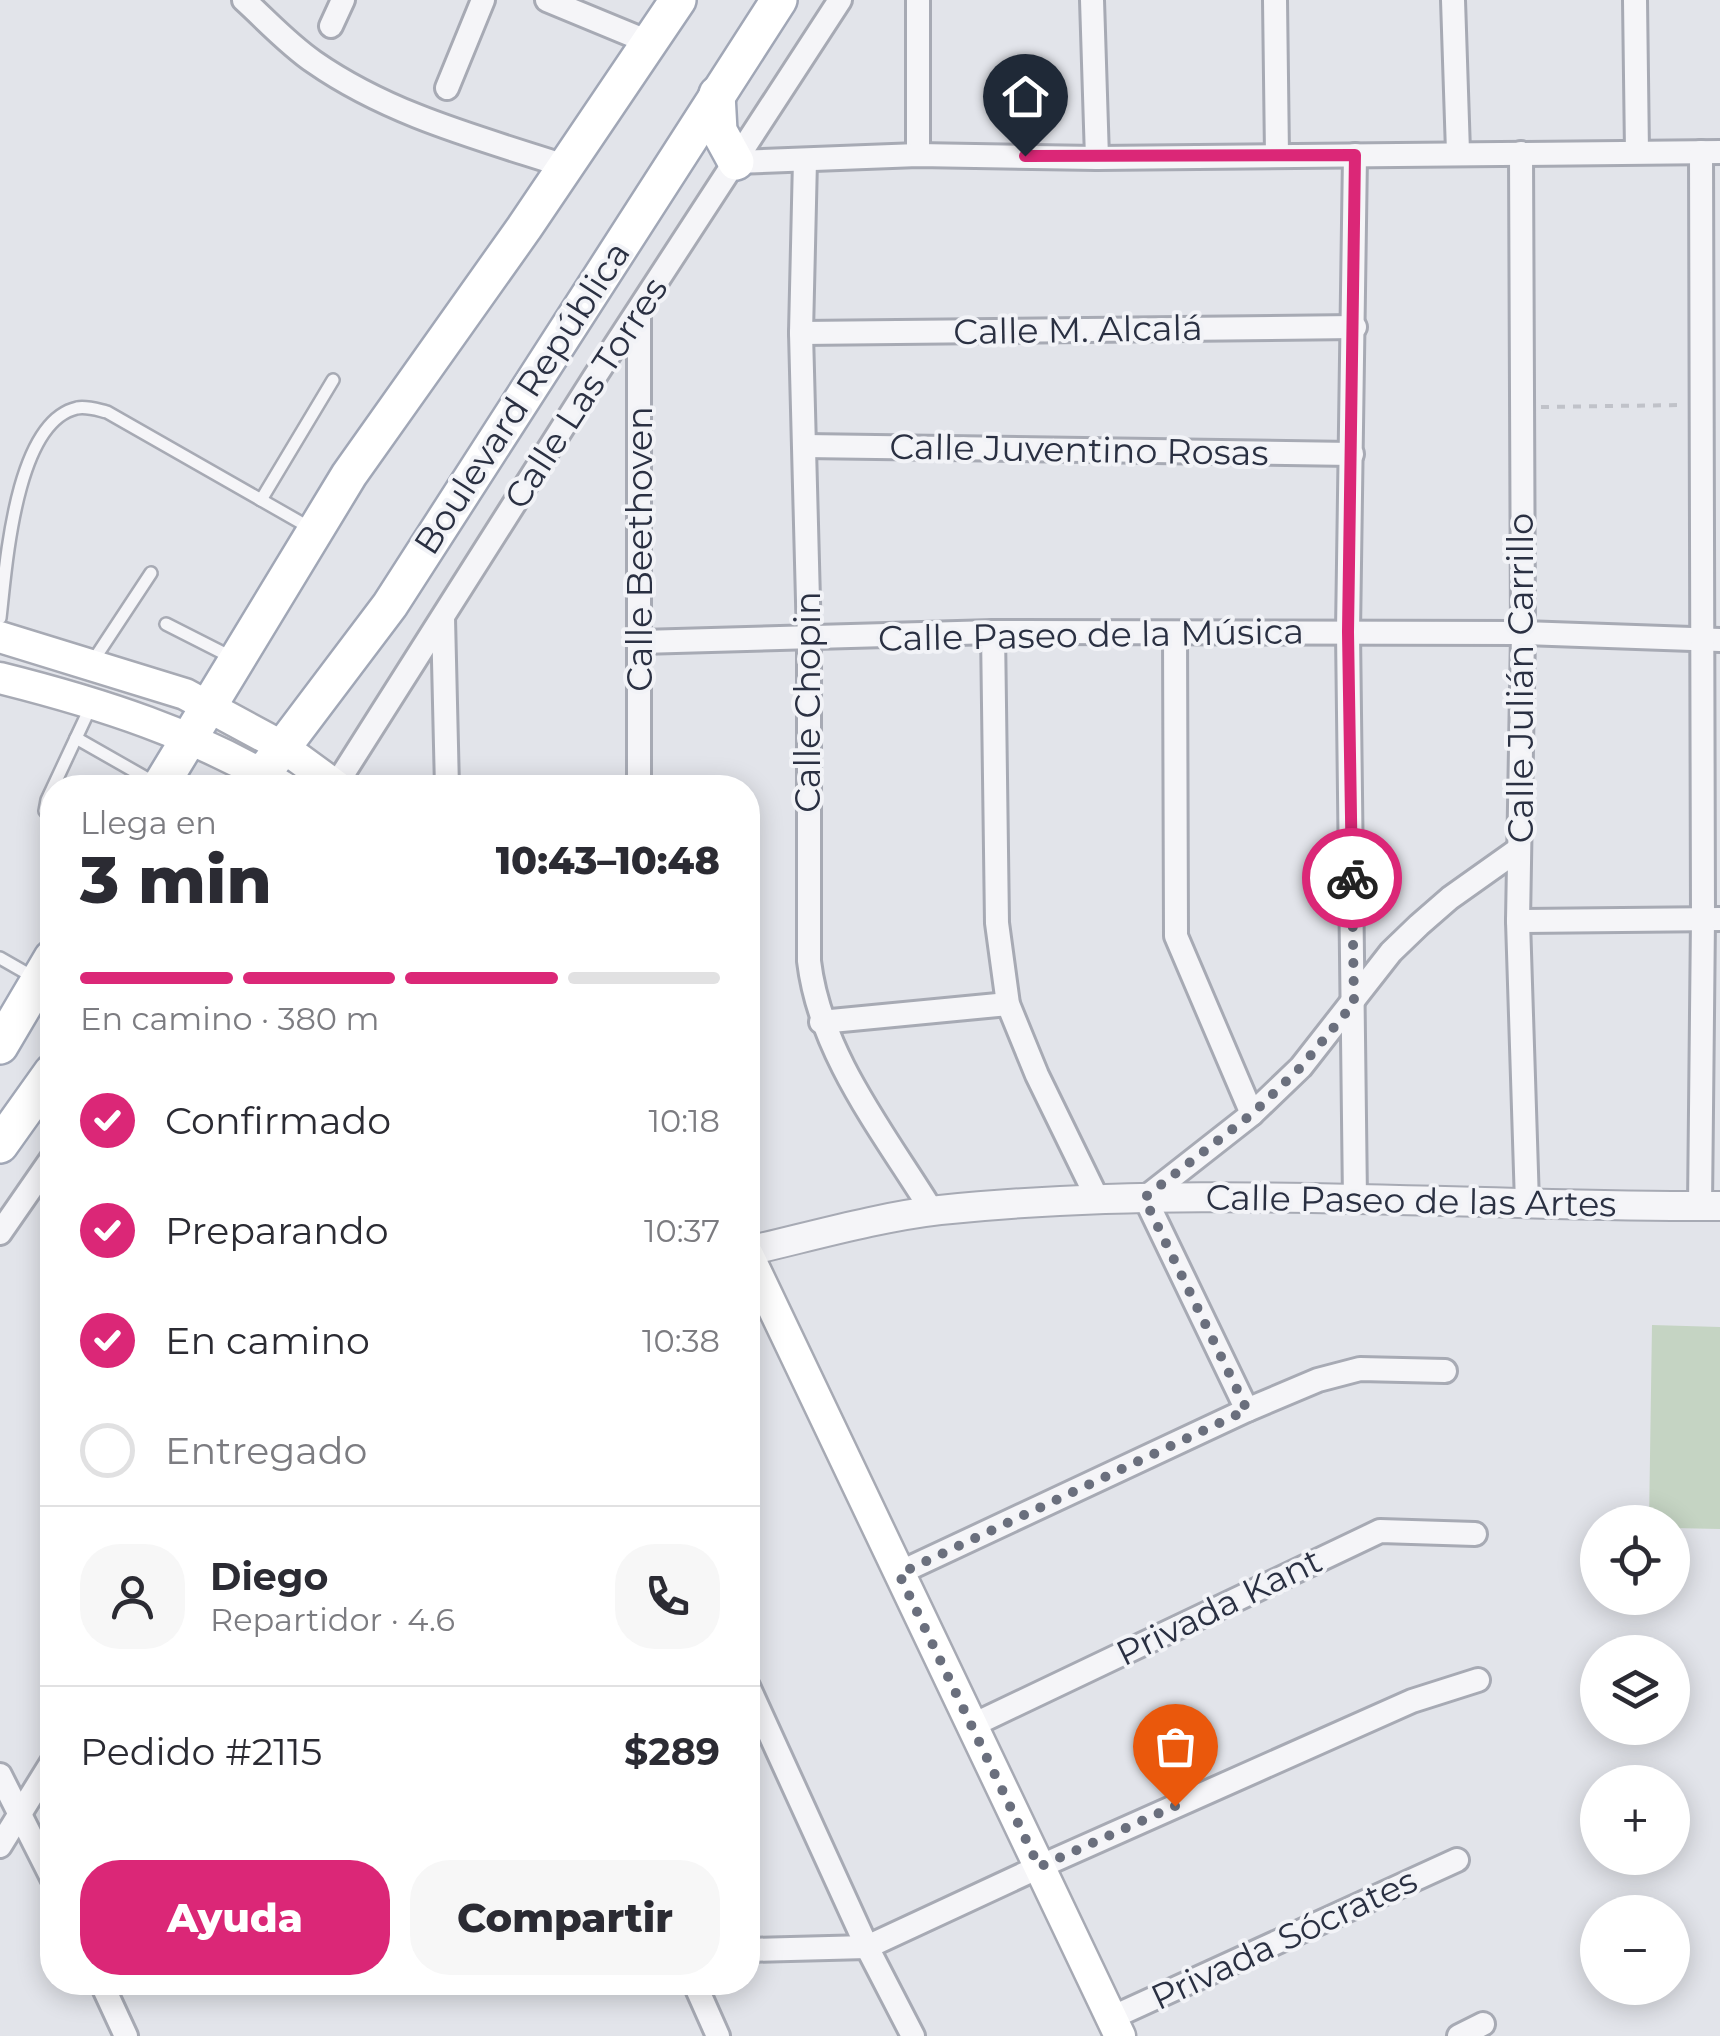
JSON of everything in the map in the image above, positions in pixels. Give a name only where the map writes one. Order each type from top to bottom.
[{"type":"main road","points":[[167,775],[349,475],[652,43],[678,0]]},
{"type":"main road","name":"Boulevard República","points":[[271,774],[390,605],[779,0]]},
{"type":"main road","points":[[717,94],[720,131],[736,162]]},
{"type":"main road","points":[[672,165],[699,154],[736,162]]},
{"type":"main road","points":[[0,638],[92,663],[210,706],[271,774]]},
{"type":"main road","points":[[0,678],[93,702],[271,774]]},
{"type":"main road","points":[[0,1046],[40,979]]},
{"type":"main road","points":[[5,1137],[40,1089]]},
{"type":"main road","points":[[760,1279],[1115,2027]]},
{"type":"street","points":[[244,0],[311,60],[352,87],[431,122],[566,166]]},
{"type":"street","points":[[332,26],[343,0]]},
{"type":"street","points":[[447,88],[483,0]]},
{"type":"street","points":[[547,0],[652,43]]},
{"type":"street","name":"Calle Las Torres","points":[[344,775],[840,0]]},
{"type":"street","points":[[918,0],[918,155]]},
{"type":"street","points":[[1092,0],[1096,158]]},
{"type":"street","points":[[1276,0],[1278,155]]},
{"type":"street","points":[[1453,0],[1458,152]]},
{"type":"street","points":[[1636,0],[1637,152]]},
{"type":"street","points":[[736,162],[918,155],[1096,158],[1710,152],[1702,405],[1711,640],[1710,1206]]},
{"type":"street","name":"Calle Julián Carrillo","points":[[1521,153],[1523,633],[1518,920],[1527,1203]]},
{"type":"street","points":[[1355,155],[1348,632],[1355,1199]]},
{"type":"street","name":"Calle Chopin","points":[[805,160],[801,333],[809,638],[808,961],[812,993],[836,1054],[932,1212]]},
{"type":"street","name":"Calle Beethoven","points":[[639,310],[639,775]]},
{"type":"street","name":"Calle M. Alcalá","points":[[801,333],[1355,327]]},
{"type":"street","name":"Calle Juventino Rosas","points":[[805,446],[1352,454]]},
{"type":"street","points":[[443,618],[447,775]]},
{"type":"street","points":[[993,632],[998,923],[1008,1004],[1097,1198]]},
{"type":"street","name":"Calle Paseo de la Música","points":[[641,642],[993,632],[1523,633],[1711,640]]},
{"type":"street","points":[[1175,634],[1174,923],[1181,952],[1252,1114]]},
{"type":"street","points":[[1247,1410],[1144,1198],[1252,1114],[1301,1067],[1391,952],[1418,926],[1519,849]]},
{"type":"street","points":[[1518,920],[1712,919]]},
{"type":"street","points":[[822,1022],[1008,1004]]},
{"type":"street","points":[[5,1137],[40,1115]]},
{"type":"street","points":[[0,1233],[40,1175]]},
{"type":"street","name":"Calle Paseo de las Artes","points":[[760,1250],[932,1212],[1097,1198],[1710,1206]]},
{"type":"street","points":[[899,1574],[1247,1410],[1340,1372],[1445,1370]]},
{"type":"street","name":"Privada Kant","points":[[973,1725],[1380,1530],[1475,1534]]},
{"type":"street","points":[[760,1950],[867,1947],[1412,1701],[1478,1680]]},
{"type":"street","points":[[760,1712],[867,1947],[914,2036]]},
{"type":"street","points":[[0,1775],[40,1852]]},
{"type":"street","points":[[0,1846],[40,1781]]},
{"type":"street","name":"Privada Sócrates","points":[[1115,2027],[1457,1860]]},
{"type":"street","points":[[108,1995],[126,2036]]},
{"type":"street","points":[[700,1995],[718,2036]]},
{"type":"street","points":[[1459,2036],[1483,2024]]},
{"type":"lane","points":[[261,500],[333,380]]},
{"type":"lane","points":[[0,618],[16,506],[34,448],[50,424],[72,409],[107,412],[315,530]]},
{"type":"lane","points":[[92,663],[152,573]]},
{"type":"lane","points":[[166,624],[238,660]]},
{"type":"lane","points":[[58,775],[93,702]]},
{"type":"lane","points":[[76,738],[139,775]]},
{"type":"lane","points":[[0,958],[40,968]]},
{"type":"path","points":[[1522,408],[1702,405]]},
{"type":"green space","points":[[1652,1325],[1720,1327],[1720,1529],[1690,1528],[1690,1505],[1649,1505]]},
{"type":"way so far","points":[[1175,1806],[1039,1867],[899,1574],[1247,1410],[1144,1198],[1252,1114],[1301,1067],[1354,1003],[1352,878]]},
{"type":"route","points":[[1025,156],[1355,155],[1348,632],[1352,878]]}]
